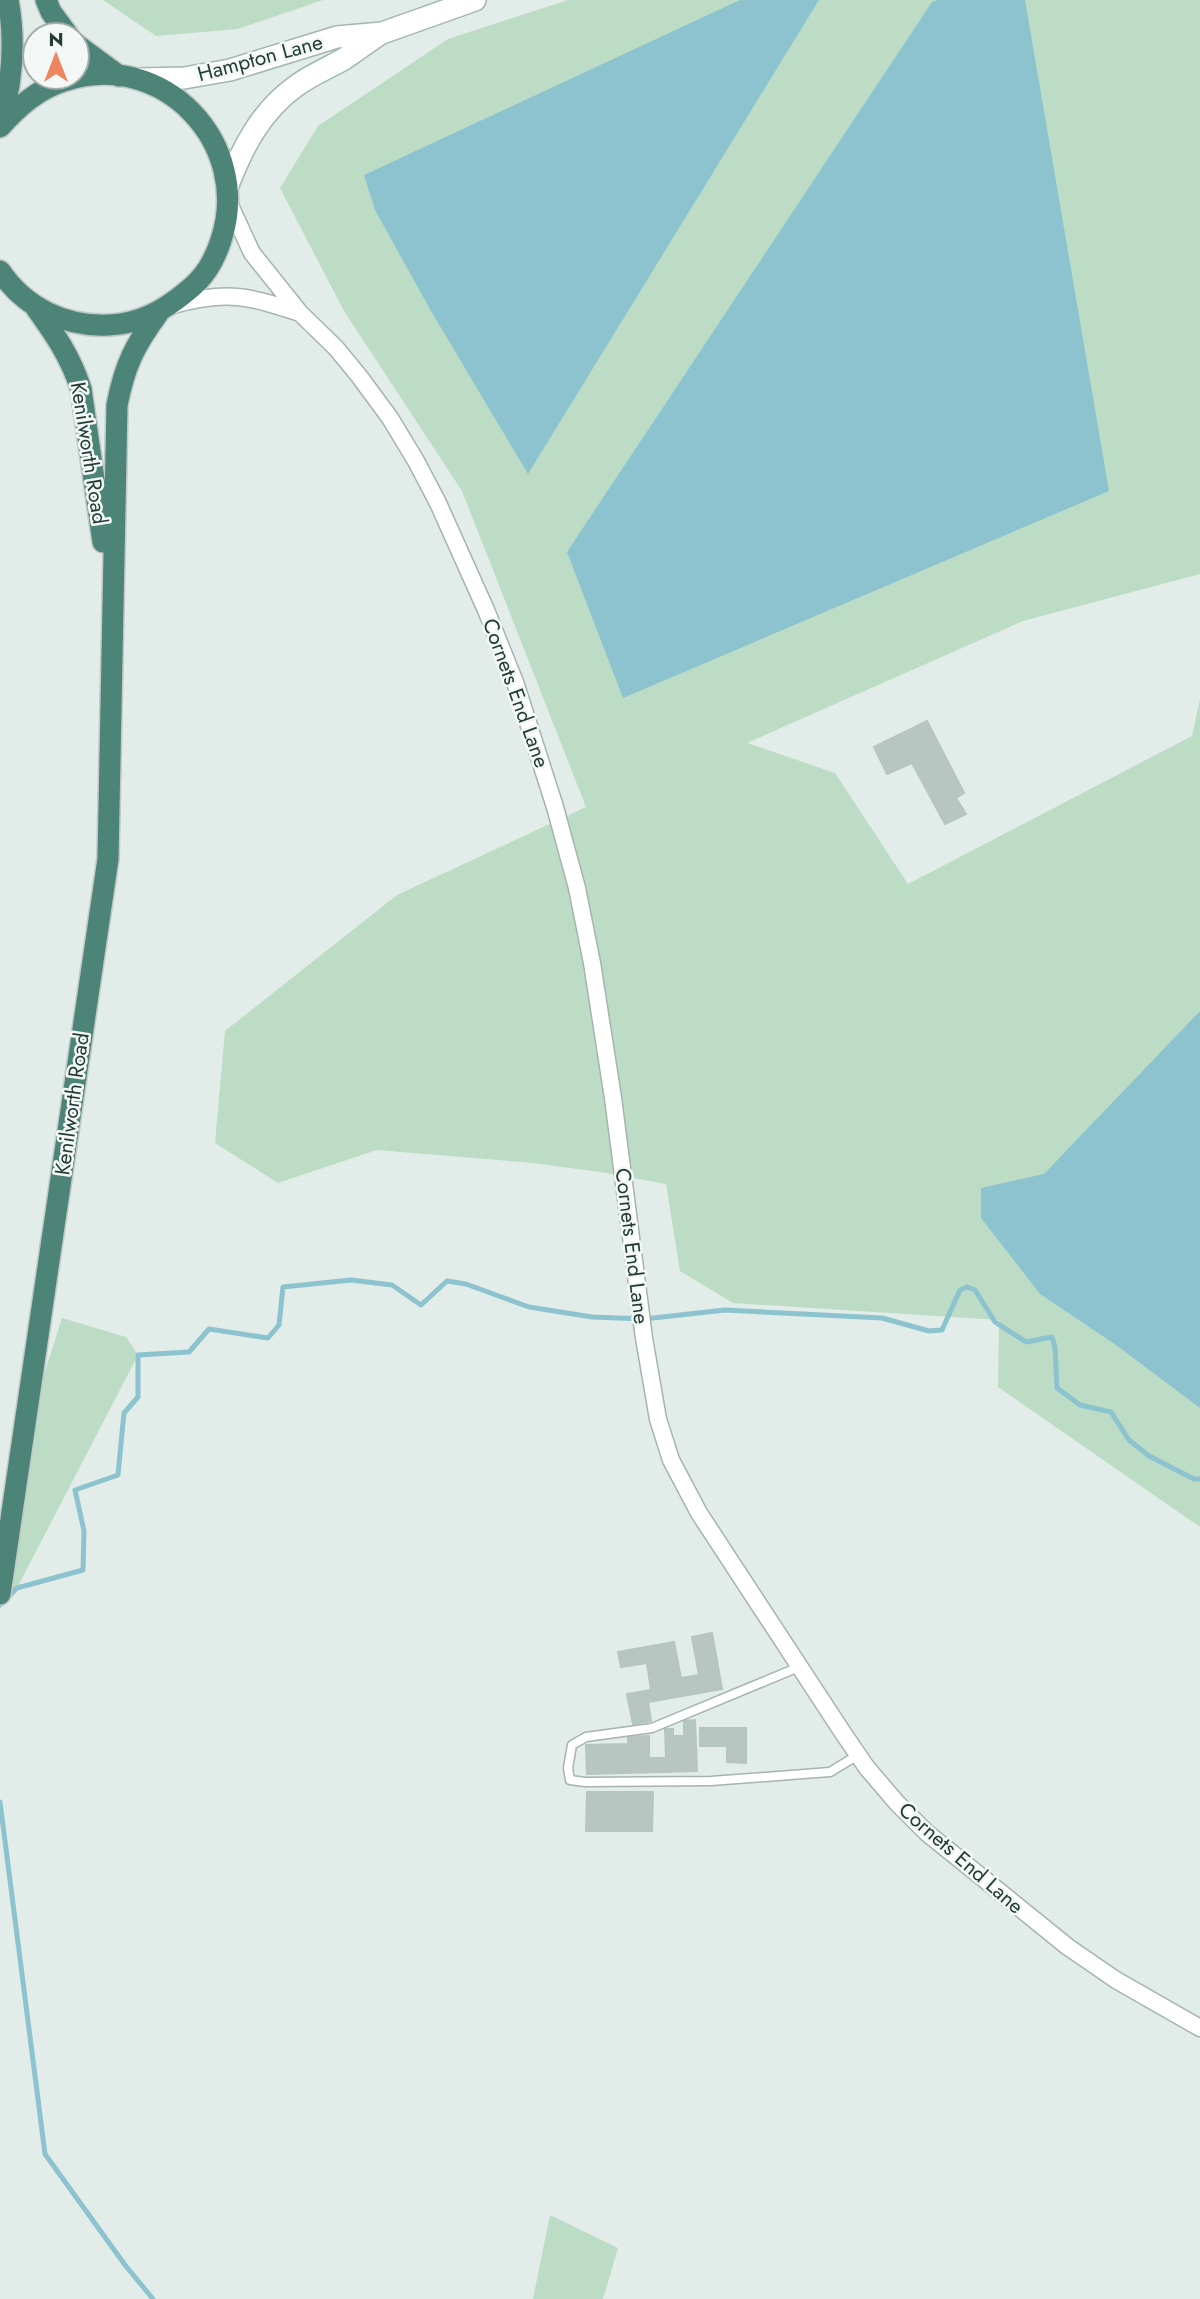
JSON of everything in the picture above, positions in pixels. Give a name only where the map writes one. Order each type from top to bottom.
[{"type":"highway","points":[[0,126],[9,87],[13,47],[8,0]]},
{"type":"highway","points":[[46,0],[58,21]]},
{"type":"highway","points":[[91,54],[129,78]]},
{"type":"highway","points":[[0,126],[16,109],[46,88],[79,77],[129,78],[157,86],[191,110],[215,147],[228,196],[225,227],[206,273],[195,285],[163,309],[131,322],[95,325],[52,315],[27,301]]},
{"type":"highway","name":"Kenilworth Road","points":[[0,271],[64,347],[74,367],[81,389],[113,612]]},
{"type":"highway","name":"Kenilworth Road","points":[[0,1594],[108,859],[117,405],[130,357],[163,309]]},
{"type":"main road","name":"Hampton Lane","points":[[129,78],[208,75],[337,37],[382,33],[475,0]]},
{"type":"main road","name":"Hampton Lane","points":[[228,196],[238,160],[251,134],[272,107],[295,86],[345,58],[382,33]]},
{"type":"main road","points":[[0,285],[27,301]]},
{"type":"street","name":"Cornets End Lane","points":[[228,196],[252,253],[300,313],[336,348],[359,376],[390,418],[416,461],[462,555],[514,682],[556,811],[577,888],[592,963],[613,1098],[651,1385],[664,1440],[682,1484],[858,1755],[897,1803],[927,1833],[1068,1947],[1116,1980],[1200,2028]]},
{"type":"street","name":"Cornets End Lane","points":[[163,309],[198,298],[226,295],[252,298],[300,313]]},
{"type":"lane","points":[[799,1667],[652,1728],[586,1737],[572,1745],[568,1768],[570,1780],[711,1781],[830,1772],[858,1755]]},
{"type":"green space","points":[[103,0],[323,0],[238,29],[156,36]]},
{"type":"green space","points":[[568,0],[1200,0],[1200,574],[1023,621],[747,743],[835,773],[908,884],[1192,736],[1200,699],[1200,1527],[998,1387],[999,1320],[733,1303],[680,1271],[666,1184],[533,1163],[377,1150],[278,1183],[215,1143],[225,1031],[397,895],[586,807],[462,491],[344,311],[280,188],[318,126],[448,39]]},
{"type":"green space","points":[[62,1318],[126,1337],[138,1355],[17,1588],[0,1606],[0,1513]]},
{"type":"green space","points":[[550,2215],[618,2248],[603,2299],[533,2299]]},
{"type":"water","points":[[740,0],[819,0],[528,474],[431,311],[375,210],[364,175]]},
{"type":"water","points":[[1025,0],[1109,491],[623,698],[567,552],[932,2]]},
{"type":"water","points":[[1200,1011],[1200,1408],[1116,1345],[1040,1294],[981,1218],[981,1188],[1044,1174]]},
{"type":"building","points":[[927,721],[964,793],[956,798],[966,814],[945,824],[912,763],[887,774],[874,747]]},
{"type":"building","points":[[712,1633],[722,1689],[648,1702],[651,1721],[633,1724],[627,1694],[651,1690],[647,1663],[621,1667],[618,1652],[674,1642],[681,1678],[699,1675],[692,1637]]},
{"type":"building","points":[[695,1720],[697,1771],[587,1774],[586,1745],[628,1744],[628,1737],[649,1736],[649,1758],[666,1758],[665,1729],[673,1729],[673,1736],[684,1736],[684,1721]]},
{"type":"building","points":[[700,1728],[746,1728],[746,1763],[727,1762],[727,1746],[700,1746]]},
{"type":"building","points":[[587,1792],[653,1792],[652,1831],[586,1831]]},
{"type":"waterway","points":[[0,1605],[17,1588],[83,1570],[84,1531],[75,1490],[118,1475],[124,1413],[138,1397],[138,1355],[189,1352],[209,1329],[268,1338],[279,1325],[283,1287],[351,1280],[392,1285],[421,1305],[447,1281],[466,1284],[529,1307],[592,1317],[644,1319],[725,1310],[882,1318],[929,1331],[942,1330],[960,1290],[967,1287],[975,1290],[995,1322],[1026,1342],[1052,1337],[1057,1388],[1080,1405],[1111,1412],[1129,1440],[1149,1456],[1194,1479],[1200,1479]]},
{"type":"waterway","points":[[0,1802],[45,2154],[125,2265],[153,2299]]}]
